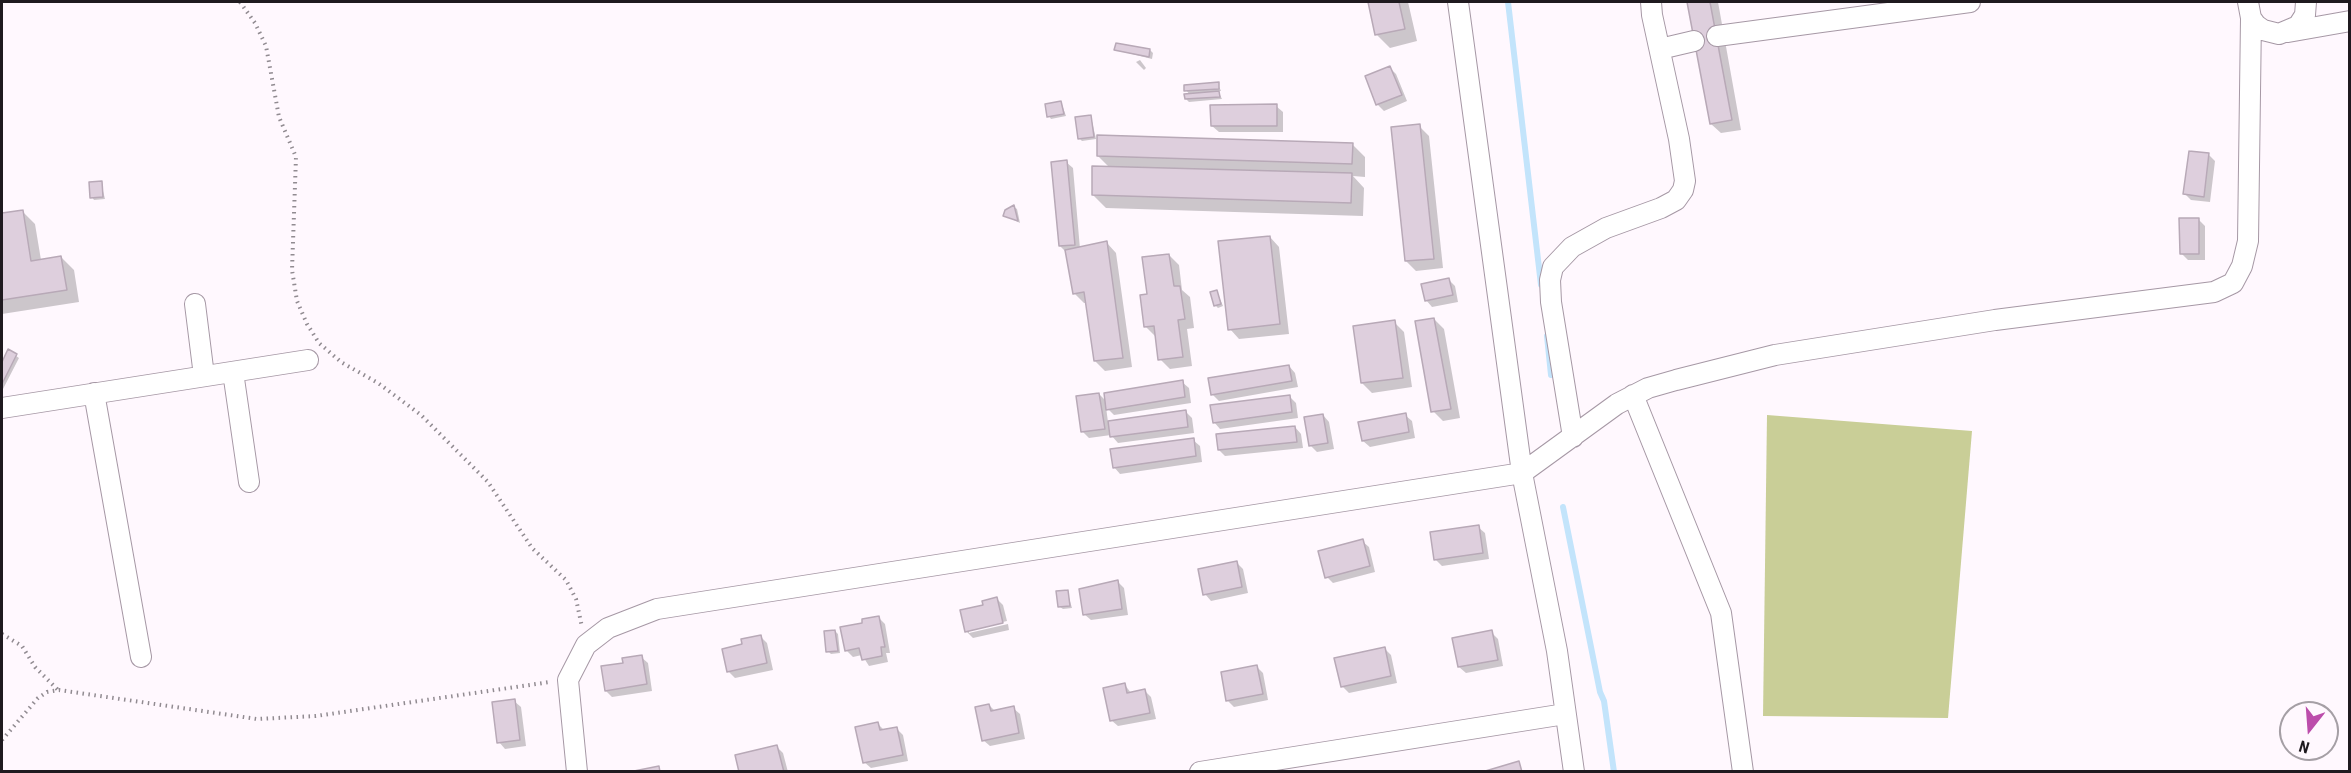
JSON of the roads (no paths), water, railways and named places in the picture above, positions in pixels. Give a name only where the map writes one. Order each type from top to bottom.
[{"type":"lane","points":[[1458,2],[1522,473],[1557,651],[1575,771]]},
{"type":"lane","points":[[1573,437],[1555,337],[1550,280],[1559,258],[1572,247],[1606,228],[1661,208],[1676,200],[1683,190],[1685,181],[1679,139],[1651,2]]},
{"type":"lane","points":[[1717,36],[1970,2]]},
{"type":"lane","points":[[2288,33],[2298,26],[2305,15],[2306,2]]},
{"type":"lane","points":[[577,771],[568,680],[586,645],[608,628],[657,609],[1522,473],[1633,395],[1676,380],[1775,355],[1995,320],[2214,292],[2234,283],[2242,266],[2248,241],[2249,10]]},
{"type":"lane","points":[[2249,10],[2263,30],[2271,34],[2288,33],[2349,21]]},
{"type":"lane","points":[[1660,49],[1694,41]]},
{"type":"lane","points":[[195,304],[204,376]]},
{"type":"lane","points":[[2,408],[308,360]]},
{"type":"lane","points":[[232,372],[249,483]]},
{"type":"lane","points":[[94,393],[141,657]]},
{"type":"lane","points":[[1633,395],[1722,613],[1743,771]]},
{"type":"lane","points":[[1200,771],[1565,714]]},
{"type":"waterway","points":[[1508,2],[1541,285]]},
{"type":"waterway","points":[[1547,336],[1551,375]]},
{"type":"waterway","points":[[1563,507],[1600,692],[1604,701],[1614,772]]}]
